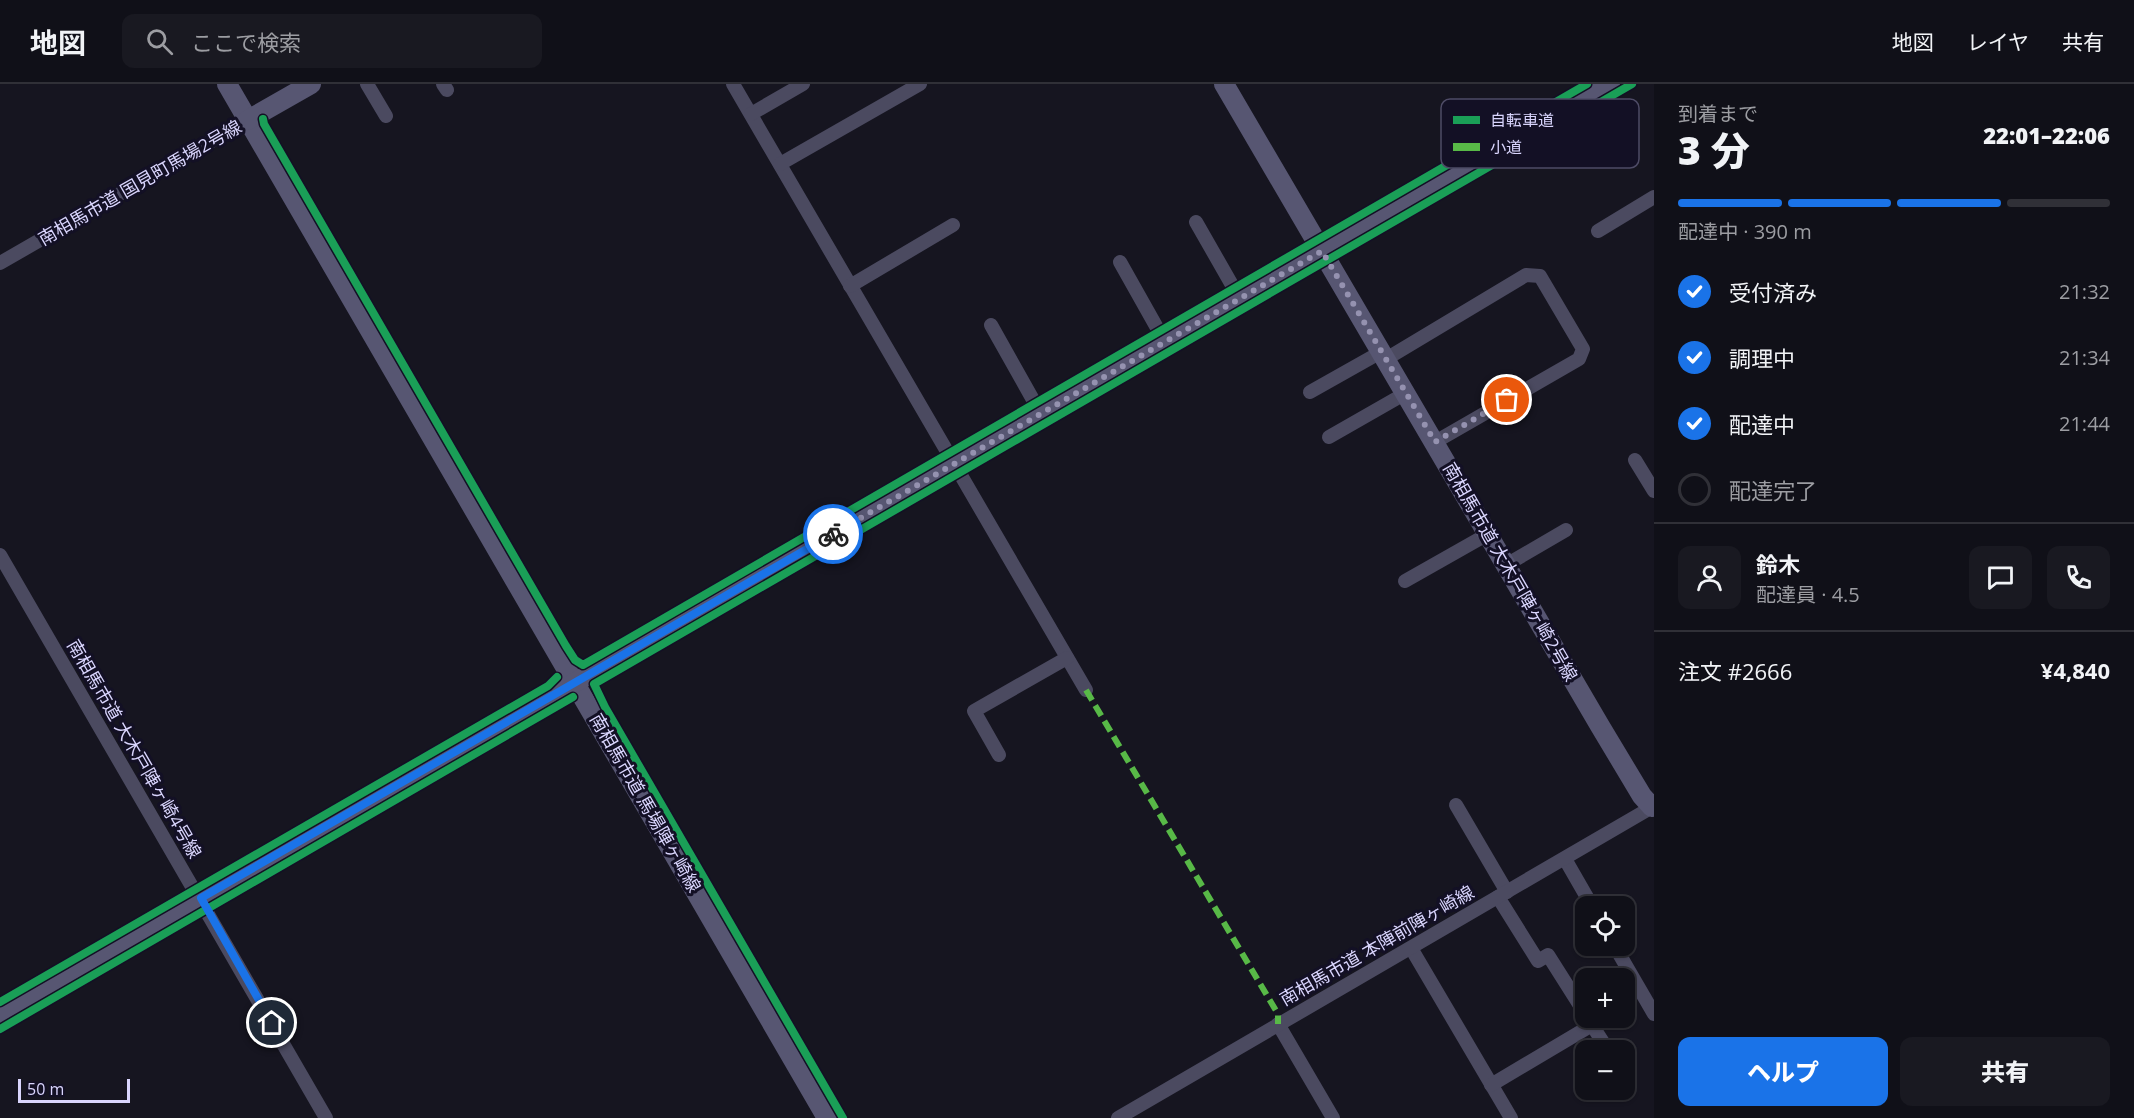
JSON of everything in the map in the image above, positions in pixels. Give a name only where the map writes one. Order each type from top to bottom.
[{"type":"street","name":"南相馬市道 馬場陣ヶ崎線","points":[[227,84],[827,1118]]},
{"type":"street","name":"南相馬市道 国見町馬場2号線","points":[[0,263],[310,84]]},
{"type":"street","points":[[367,84],[386,116]]},
{"type":"street","points":[[733,84],[1086,690]]},
{"type":"street","points":[[751,114],[803,84]]},
{"type":"street","points":[[780,164],[920,84]]},
{"type":"street","points":[[1584,99],[1610,84]]},
{"type":"street","name":"南相馬市道 大木戸陣ヶ崎2号線","points":[[1226,85],[1642,796],[1654,807]]},
{"type":"street","points":[[0,1015],[1465,168]]},
{"type":"street","points":[[1598,231],[1654,197]]},
{"type":"street","points":[[1196,222],[1240,299]]},
{"type":"street","points":[[850,286],[953,225]]},
{"type":"street","points":[[1120,262],[1165,342]]},
{"type":"street","points":[[1310,392],[1383,355],[1527,275],[1540,276],[1583,349],[1579,359],[1435,442]]},
{"type":"street","points":[[991,325],[1041,414]]},
{"type":"street","points":[[1329,437],[1406,393]]},
{"type":"street","points":[[1635,460],[1654,491]]},
{"type":"street","points":[[1506,565],[1566,530]]},
{"type":"street","points":[[1405,581],[1488,534]]},
{"type":"street","name":"南相馬市道 大木戸陣ヶ崎4号線","points":[[0,555],[201,898],[326,1118]]},
{"type":"street","points":[[999,756],[974,711],[1067,658]]},
{"type":"street","points":[[1456,805],[1538,961],[1548,955],[1575,998]]},
{"type":"street","name":"南相馬市道 本陣前陣ヶ崎線","points":[[1118,1118],[1654,807]]},
{"type":"street","points":[[1565,859],[1586,896]]},
{"type":"street","points":[[1411,948],[1510,1118]]},
{"type":"street","points":[[1620,956],[1654,1014]]},
{"type":"street","points":[[1278,1024],[1333,1118]]},
{"type":"street","points":[[1491,1085],[1575,1028]]},
{"type":"marked path","points":[[1086,690],[1278,1014],[1278,1024]]},
{"type":"cycle path","points":[[1561,99],[1587,84]]},
{"type":"cycle path","points":[[1606,99],[1632,84]]},
{"type":"cycle path","points":[[263,119],[566,646],[575,660],[583,665],[1442,168]]},
{"type":"cycle path","points":[[843,1118],[605,707],[594,684],[1487,168]]},
{"type":"cycle path","points":[[0,1002],[548,686],[557,677]]},
{"type":"cycle path","points":[[0,1029],[573,697]]},
{"type":"way so far","points":[[833,534],[1322,251],[1435,442],[1507,400]]},
{"type":"route","points":[[272,1023],[201,898],[833,534]]}]
